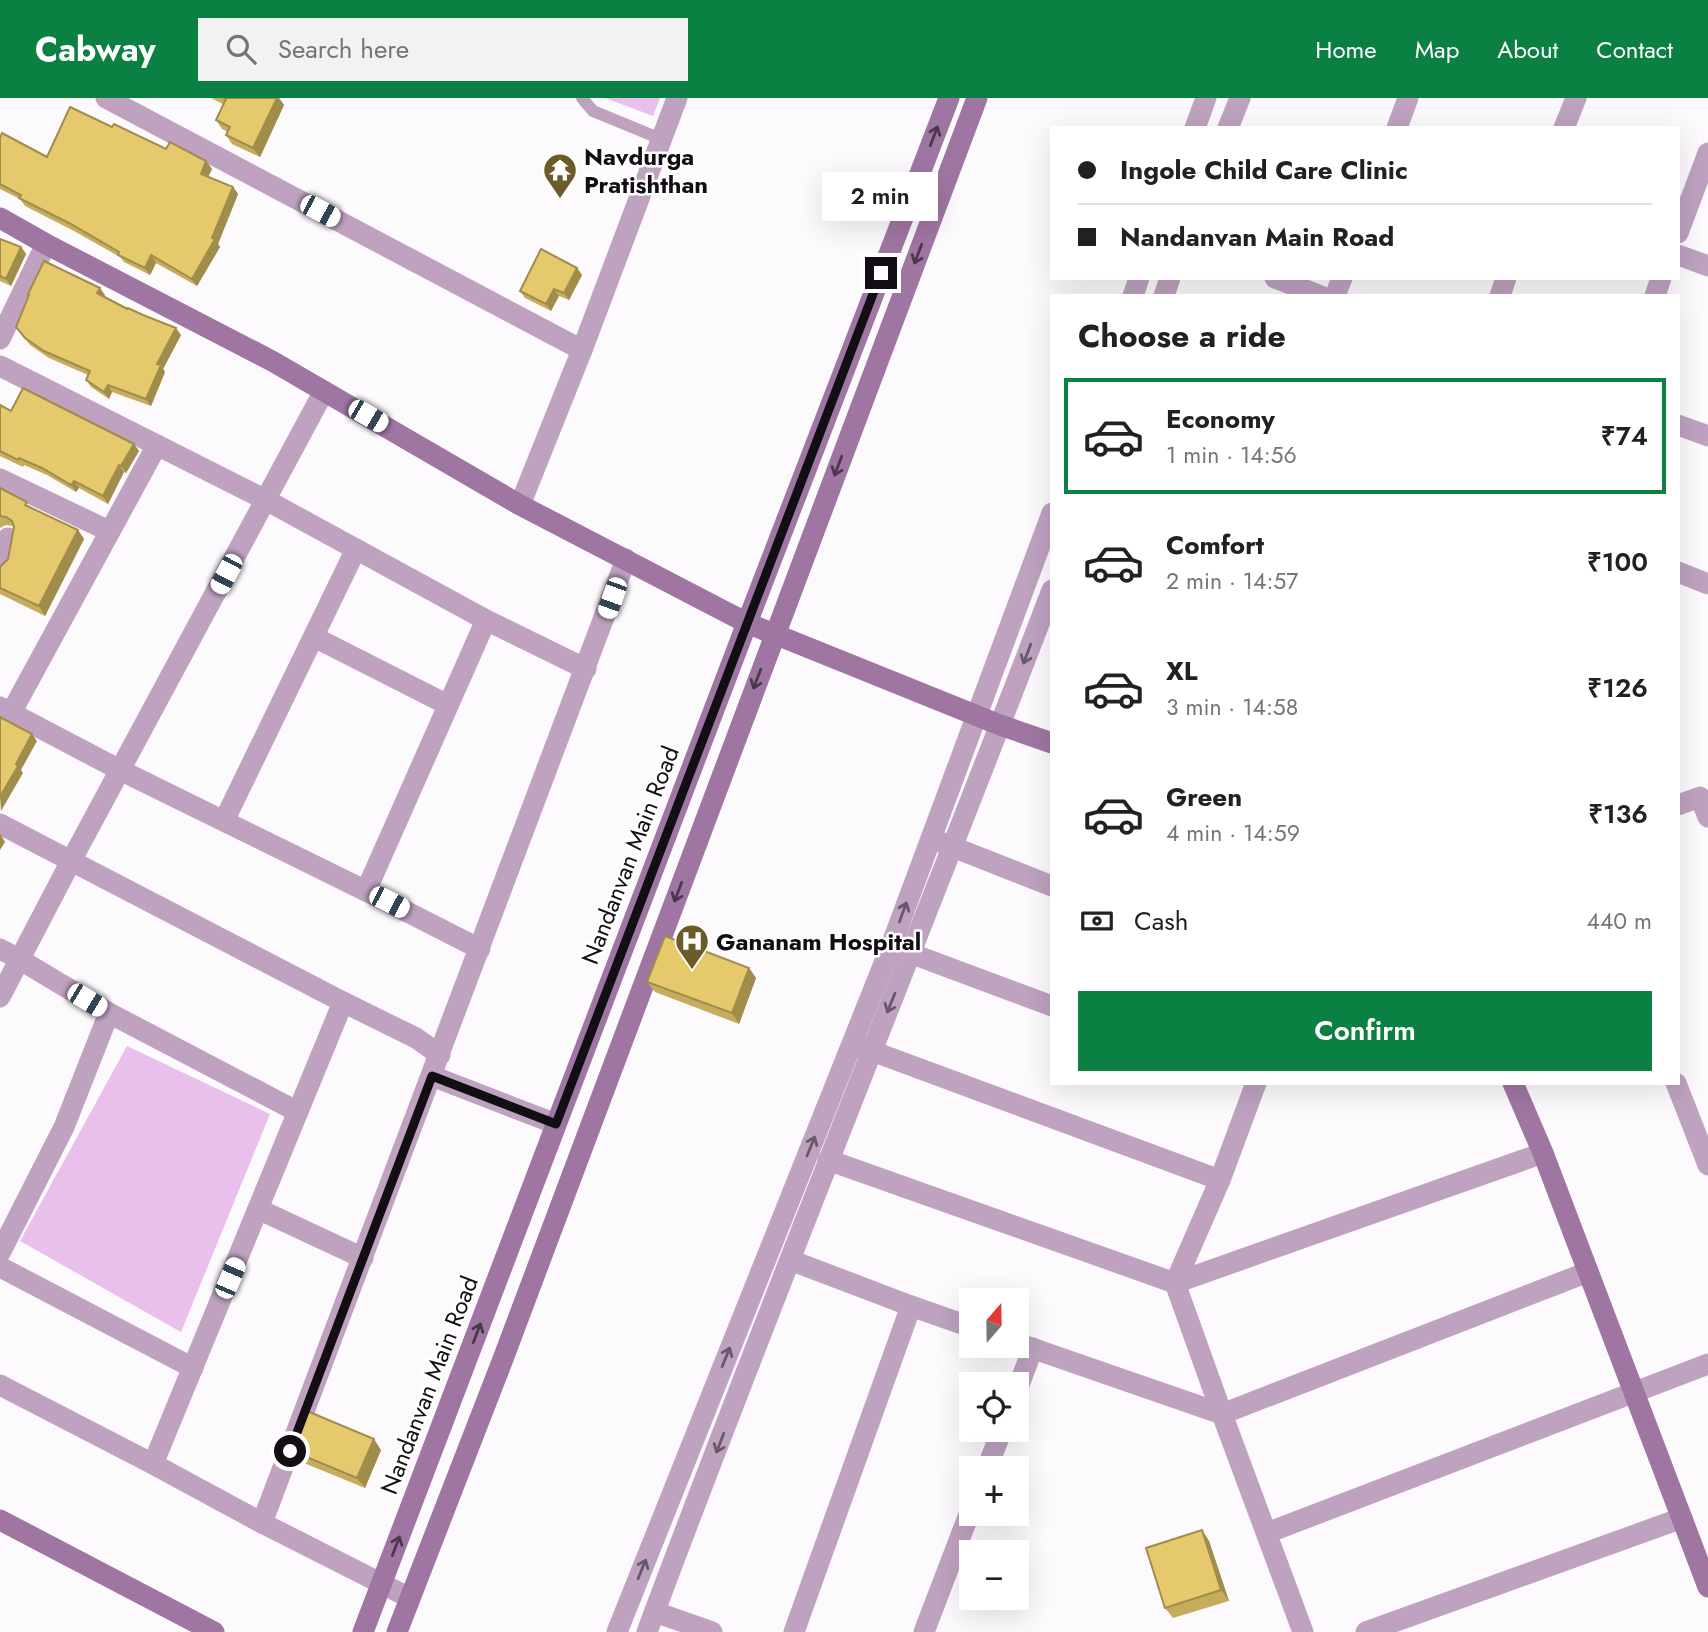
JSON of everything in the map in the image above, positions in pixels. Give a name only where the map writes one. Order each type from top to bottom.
[{"type":"main road","name":"Nandanvan Main Road","points":[[363,1632],[949,98]]},
{"type":"main road","points":[[397,1632],[977,98]]},
{"type":"main road","points":[[0,218],[272,361],[520,505],[747,623],[976,716],[1050,742]]},
{"type":"main road","points":[[1514,1085],[1543,1153],[1708,1587]]},
{"type":"main road","points":[[0,1520],[214,1632]]},
{"type":"street","points":[[106,98],[582,349]]},
{"type":"street","points":[[520,505],[677,98]]},
{"type":"street","points":[[1196,126],[1206,98]]},
{"type":"street","points":[[1229,126],[1240,98]]},
{"type":"street","points":[[1398,126],[1408,98]]},
{"type":"street","points":[[1565,126],[1576,98]]},
{"type":"street","points":[[1680,228],[1708,153]]},
{"type":"street","points":[[0,339],[46,244]]},
{"type":"street","points":[[1680,256],[1708,266]]},
{"type":"street","points":[[1278,280],[1296,291]]},
{"type":"street","points":[[0,366],[266,500],[486,620],[586,669]]},
{"type":"street","points":[[0,997],[324,391]]},
{"type":"street","points":[[1680,426],[1708,436]]},
{"type":"street","points":[[157,445],[6,710],[120,771],[480,949]]},
{"type":"street","points":[[0,479],[109,531]]},
{"type":"street","points":[[647,1632],[828,1160],[891,946],[1050,518]]},
{"type":"street","points":[[0,566],[6,556],[5,544],[8,538]]},
{"type":"street","points":[[224,821],[356,549]]},
{"type":"street","points":[[262,1523],[626,559]]},
{"type":"street","points":[[1680,573],[1708,583]]},
{"type":"street","points":[[617,1632],[862,1048],[911,954],[1050,595]]},
{"type":"street","points":[[366,891],[486,620]]},
{"type":"street","points":[[314,637],[448,705]]},
{"type":"street","points":[[1680,805],[1705,800]]},
{"type":"street","points":[[0,824],[415,1038],[440,1055]]},
{"type":"street","points":[[930,838],[1050,886]]},
{"type":"street","points":[[891,946],[1050,1005]]},
{"type":"street","points":[[0,949],[109,1013],[298,1112]]},
{"type":"street","points":[[153,1464],[343,1002]]},
{"type":"street","points":[[0,1253],[64,1127],[109,1013]]},
{"type":"street","points":[[862,1048],[1220,1180]]},
{"type":"street","points":[[432,1076],[556,1124]]},
{"type":"street","points":[[1255,1085],[1220,1180],[1175,1283],[1303,1632]]},
{"type":"street","points":[[1677,1085],[1708,1165]]},
{"type":"street","points":[[828,1160],[1175,1283],[1543,1153]]},
{"type":"street","points":[[258,1209],[363,1258]]},
{"type":"street","points":[[790,1260],[959,1323]]},
{"type":"street","points":[[0,1268],[192,1368]]},
{"type":"street","points":[[1029,1346],[1222,1414],[1588,1272]]},
{"type":"street","points":[[794,1632],[912,1306]]},
{"type":"street","points":[[1267,1533],[1708,1364]]},
{"type":"street","points":[[0,1385],[410,1598]]},
{"type":"street","points":[[1366,1632],[1682,1518]]},
{"type":"street","points":[[924,1632],[965,1526]]},
{"type":"street","points":[[655,1612],[712,1632]]},
{"type":"lane","points":[[582,98],[593,110],[662,139]]},
{"type":"shaded area","points":[[605,98],[660,98],[653,116]]},
{"type":"shaded area","points":[[127,1046],[270,1114],[181,1332],[20,1241]]},
{"type":"building","points":[[223,98],[277,98],[253,148],[226,135],[230,127],[216,120],[226,99]]},
{"type":"building","points":[[70,107],[166,149],[170,142],[206,161],[201,174],[233,187],[212,238],[215,239],[192,279],[151,255],[145,268],[118,255],[119,252],[19,198],[21,195],[0,184],[2,133],[47,157]]},
{"type":"building","points":[[0,239],[21,247],[6,279],[0,276]]},
{"type":"building","points":[[541,249],[577,268],[564,293],[554,289],[546,304],[520,291]]},
{"type":"building","points":[[44,261],[100,288],[97,293],[127,309],[176,328],[157,364],[161,365],[146,399],[108,385],[104,392],[86,380],[90,371],[44,351],[25,338],[16,327]]},
{"type":"building","points":[[23,388],[134,444],[121,466],[119,465],[103,496],[74,481],[71,485],[42,468],[0,451],[0,405],[11,411]]},
{"type":"building","points":[[0,488],[27,502],[25,505],[78,530],[39,606],[0,588],[0,567],[8,559],[14,527],[12,521],[0,516]]},
{"type":"building","points":[[0,717],[32,734],[0,797]]},
{"type":"building","points":[[665,936],[749,968],[732,1013],[647,982]]},
{"type":"building","points":[[307,1411],[374,1439],[357,1478],[292,1451]]},
{"type":"building","points":[[1202,1530],[1221,1590],[1165,1608],[1146,1548]]},
{"type":"place","name":"Navdurga Pratishthan","points":[[560,200]]},
{"type":"place","name":"Gananam Hospital","points":[[692,971]]},
{"type":"route","points":[[290,1451],[432,1076],[556,1124],[881,273]]}]
